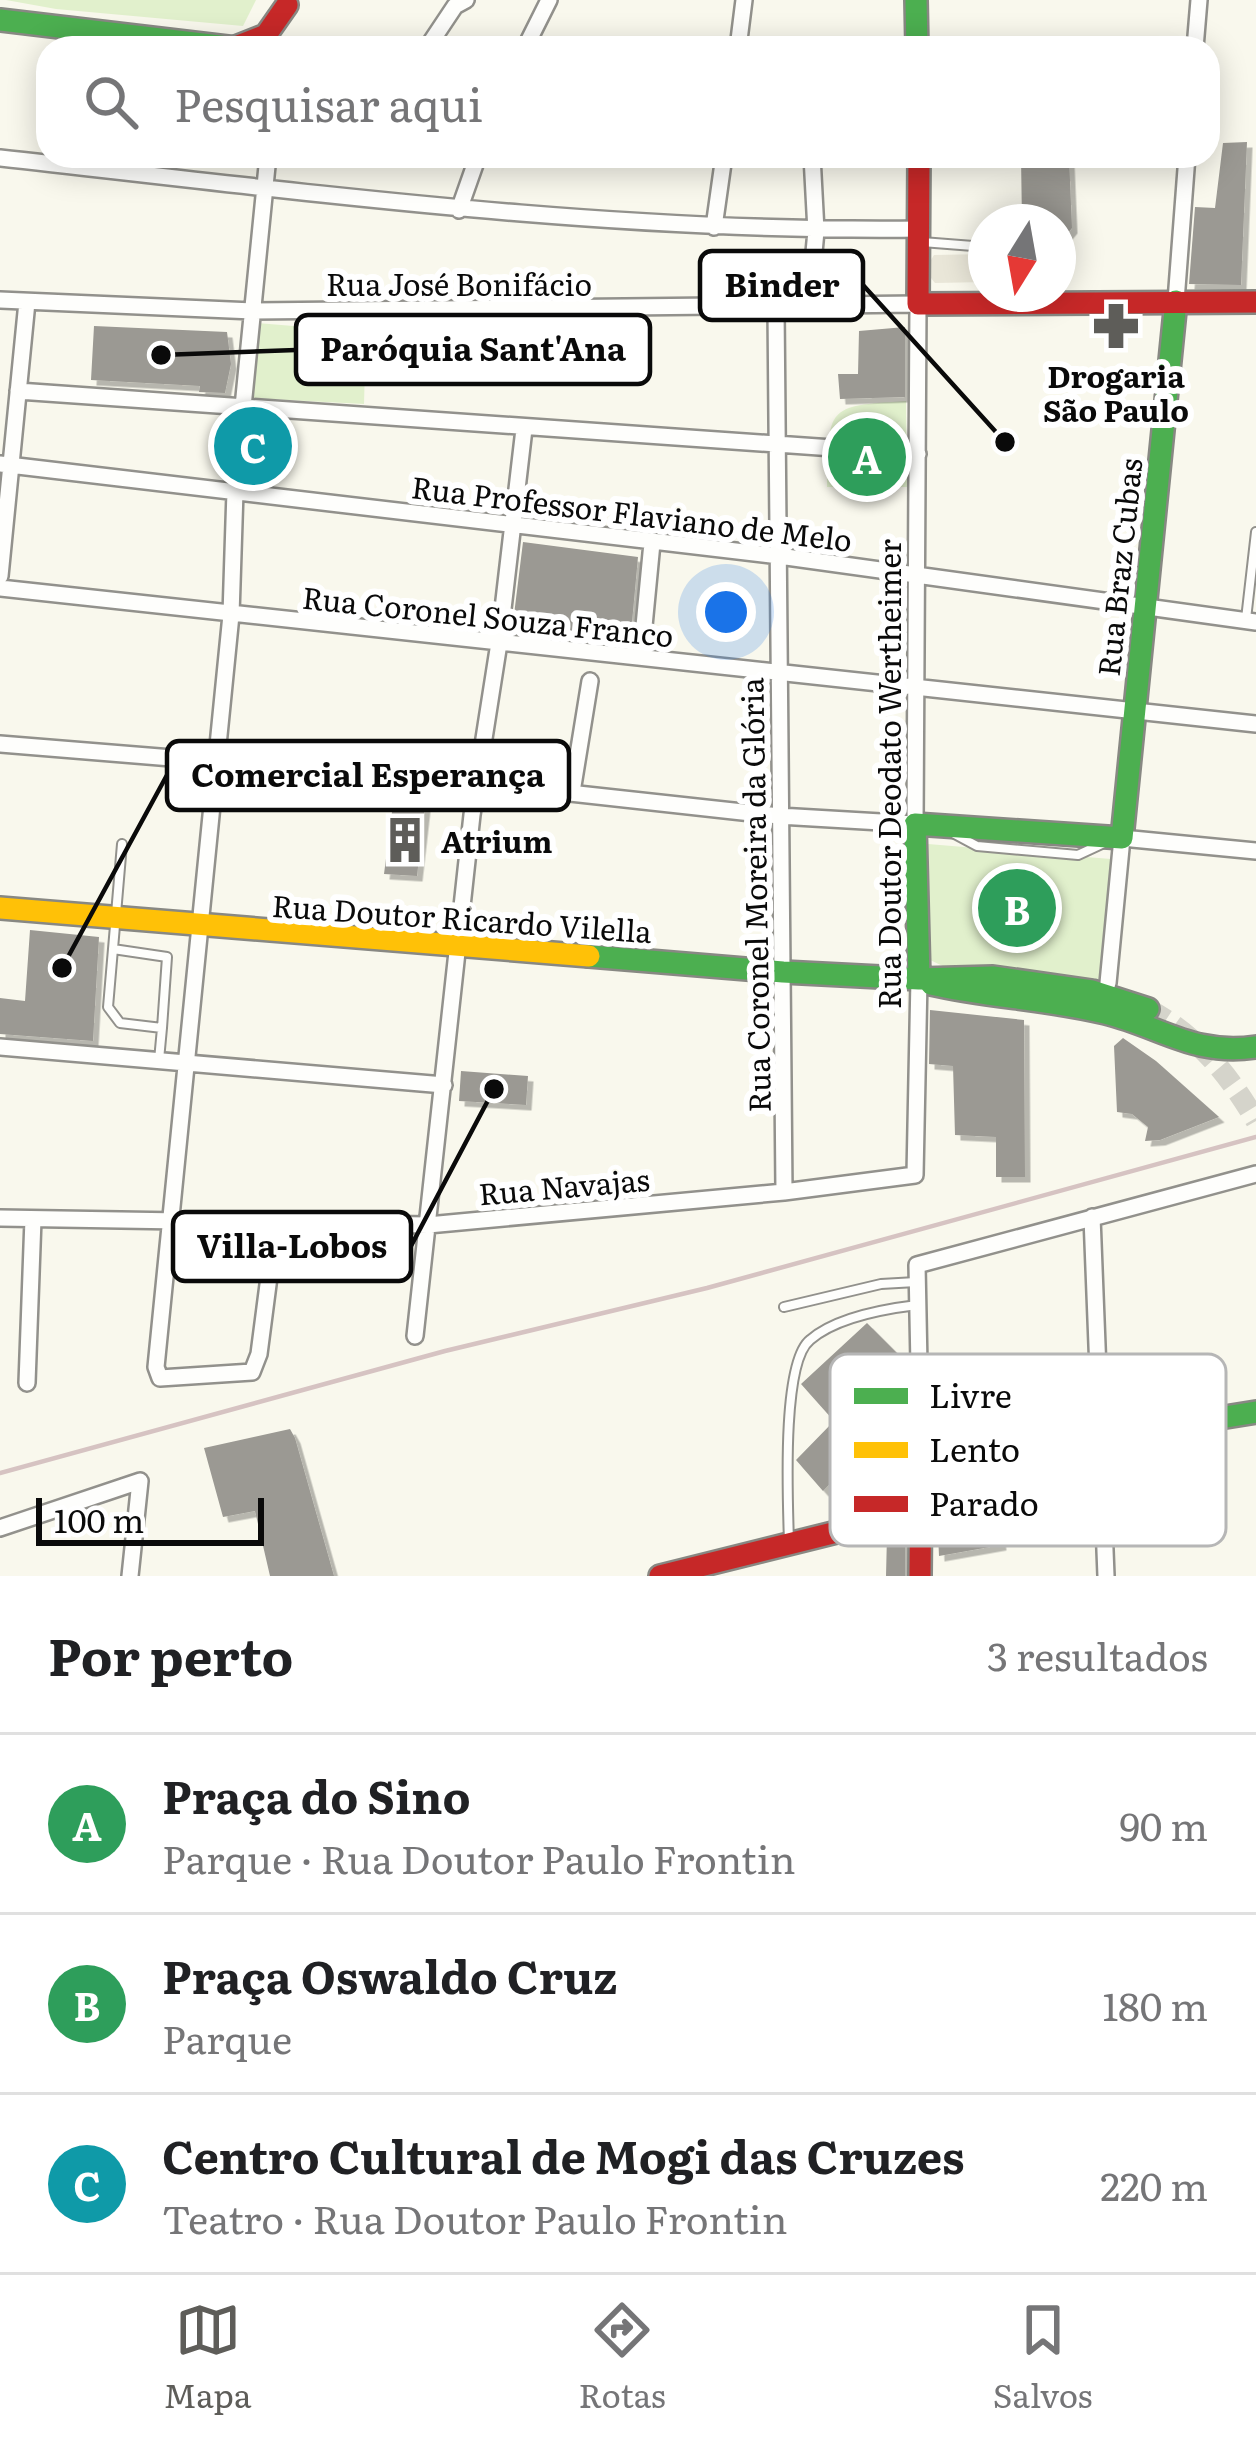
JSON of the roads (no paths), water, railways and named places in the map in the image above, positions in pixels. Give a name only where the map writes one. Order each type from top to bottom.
[{"type":"main road","points":[[916,0],[917,36]]},
{"type":"main road","points":[[269,36],[287,3]]},
{"type":"main road","points":[[280,36],[287,3]]},
{"type":"main road","points":[[0,20],[134,36]]},
{"type":"main road","name":"Rua Doutor Deodato Wertheimer","points":[[919,168],[919,304]]},
{"type":"main road","points":[[1076,299],[1256,302]]},
{"type":"main road","points":[[919,304],[968,301]]},
{"type":"main road","name":"Rua Braz Cubas","points":[[1117,838],[1177,301]]},
{"type":"main road","points":[[915,824],[1117,838]]},
{"type":"main road","name":"Rua Doutor Deodato Wertheimer","points":[[915,824],[919,979]]},
{"type":"main road","name":"Rua Doutor Ricardo Vilella","points":[[0,908],[919,979]]},
{"type":"main road","points":[[919,979],[993,976],[1092,992],[1148,1009]]},
{"type":"main road","points":[[919,979],[958,991],[1108,1014],[1195,1048],[1221,1052],[1256,1046]]},
{"type":"main road","points":[[1226,1417],[1256,1412]]},
{"type":"main road","points":[[660,1576],[830,1532]]},
{"type":"main road","points":[[920,1546],[920,1576]]},
{"type":"street","points":[[435,36],[455,6],[466,0]]},
{"type":"street","points":[[740,36],[744,0]]},
{"type":"street","points":[[1197,36],[1199,0]]},
{"type":"street","points":[[530,36],[543,2]]},
{"type":"street","points":[[0,158],[36,162]]},
{"type":"street","points":[[88,168],[459,210],[921,236]]},
{"type":"street","points":[[243,407],[267,168]]},
{"type":"street","points":[[459,210],[474,168]]},
{"type":"street","points":[[715,227],[722,168]]},
{"type":"street","points":[[809,306],[816,230],[813,168]]},
{"type":"street","name":"Rua Braz Cubas","points":[[1177,301],[1186,168]]},
{"type":"street","name":"Rua José Bonifácio","points":[[0,300],[253,311],[919,304]]},
{"type":"street","points":[[0,575],[6,465],[27,302]]},
{"type":"street","name":"Rua Doutor Deodato Wertheimer","points":[[915,824],[919,304]]},
{"type":"street","name":"Rua Coronel Moreira da Glória","points":[[776,308],[784,1192]]},
{"type":"street","points":[[18,391],[918,454]]},
{"type":"street","points":[[415,1336],[524,429]]},
{"type":"street","name":"Rua Professor Flaviano de Melo","points":[[6,465],[778,556],[1251,622]]},
{"type":"street","points":[[235,491],[218,761],[156,1367],[165,1380],[252,1372],[260,1354],[276,1223]]},
{"type":"street","points":[[641,657],[652,542]]},
{"type":"street","name":"Rua Coronel Souza Franco","points":[[0,588],[1256,724]]},
{"type":"street","points":[[572,792],[590,681]]},
{"type":"street","points":[[0,744],[478,783],[779,816],[915,824]]},
{"type":"street","points":[[1117,838],[1256,851]]},
{"type":"street","name":"Rua Braz Cubas","points":[[1108,983],[1117,900],[1117,838]]},
{"type":"street","name":"Rua Doutor Deodato Wertheimer","points":[[916,1175],[919,979]]},
{"type":"street","points":[[0,1047],[444,1085]]},
{"type":"street","points":[[919,1354],[917,1274],[1092,1217],[1256,1174]]},
{"type":"street","name":"Rua Navajas","points":[[0,1218],[428,1225],[916,1175]]},
{"type":"street","points":[[1092,1217],[1097,1354]]},
{"type":"street","points":[[27,1383],[34,1219]]},
{"type":"street","points":[[0,1528],[140,1481],[130,1576]]},
{"type":"street","points":[[1105,1546],[1106,1576]]},
{"type":"lane","points":[[921,236],[968,244]]},
{"type":"lane","points":[[1251,622],[1256,532]]},
{"type":"lane","points":[[122,844],[110,1014],[120,1023],[162,1028]]},
{"type":"lane","points":[[113,949],[166,957],[159,1060]]},
{"type":"lane","points":[[784,1306],[917,1274]]},
{"type":"lane","points":[[789,1543],[791,1393],[794,1365],[803,1347],[811,1338],[852,1320],[918,1305]]},
{"type":"tunnel","points":[[1148,1009],[1210,1057],[1256,1121]]},
{"type":"railway","points":[[0,1473],[445,1351],[707,1288],[1256,1137]]},
{"type":"place","name":"Drogaria São Paulo","points":[[1116,326]]},
{"type":"place","name":"Paróquia Sant'Ana","points":[[161,355]]},
{"type":"place","name":"Binder","points":[[1005,442]]},
{"type":"place","name":"Centro Cultural de Mogi das Cruzes","points":[[253,446]]},
{"type":"place","name":"Praça do Sino","points":[[867,457]]},
{"type":"place","name":"Atrium","points":[[405,840]]},
{"type":"place","name":"Praça Oswaldo Cruz","points":[[1017,908]]},
{"type":"place","name":"Comercial Esperança","points":[[62,968]]},
{"type":"place","name":"Villa-Lobos","points":[[494,1089]]}]
